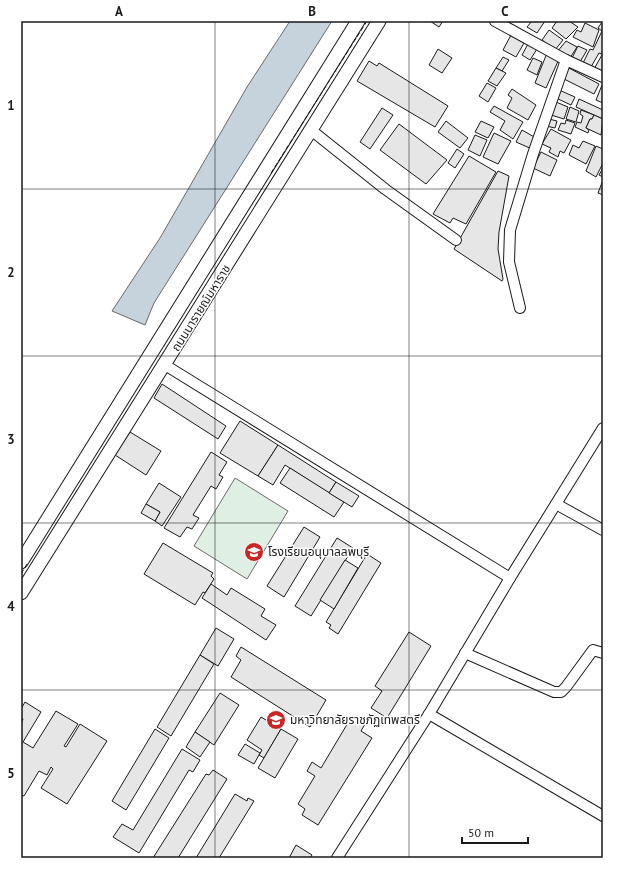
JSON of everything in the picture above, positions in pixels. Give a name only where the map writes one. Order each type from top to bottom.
[{"type":"main road","name":"ถนนนารายณ์มหาราช","points":[[21,562],[358,21]]},
{"type":"main road","name":"ถนนนารายณ์มหาราช","points":[[21,593],[379,21]]},
{"type":"street","points":[[495,21],[566,60],[603,77]]},
{"type":"street","points":[[520,308],[509,262],[510,230],[533,154],[566,60]]},
{"type":"street","points":[[311,130],[385,189],[456,240]]},
{"type":"street","points":[[165,365],[510,578]]},
{"type":"street","points":[[337,858],[429,714],[510,578],[603,428]]},
{"type":"street","points":[[556,504],[603,530]]},
{"type":"street","points":[[465,653],[554,692],[561,692],[566,687],[593,650],[603,653]]},
{"type":"street","points":[[429,714],[603,816]]},
{"type":"green space","points":[[235,478],[288,511],[247,579],[194,546]]},
{"type":"shaded area","points":[[290,21],[332,21],[154,303],[145,325],[112,311],[160,238],[247,87]]},
{"type":"building","points":[[430,21],[443,21],[439,27]]},
{"type":"building","points":[[532,21],[545,21],[537,33],[527,27]]},
{"type":"building","points":[[557,21],[569,21],[578,27],[566,39],[552,28]]},
{"type":"building","points":[[602,22],[603,50],[601,54],[599,53],[591,67],[583,63],[590,49],[593,50],[602,31],[598,28]]},
{"type":"building","points":[[585,23],[599,30],[593,47],[573,37],[577,30],[581,32]]},
{"type":"building","points":[[549,30],[563,40],[555,50],[542,40]]},
{"type":"building","points":[[511,35],[524,43],[516,57],[503,50]]},
{"type":"building","points":[[566,41],[577,47],[570,58],[557,52]]},
{"type":"building","points":[[528,44],[537,49],[530,60],[522,55]]},
{"type":"building","points":[[578,46],[587,50],[580,62],[572,58]]},
{"type":"building","points":[[438,49],[452,58],[442,73],[429,65]]},
{"type":"building","points":[[547,53],[559,59],[546,88],[535,83]]},
{"type":"building","points":[[603,53],[603,73],[594,69]]},
{"type":"building","points":[[503,57],[509,60],[502,71],[496,68]]},
{"type":"building","points":[[533,58],[542,62],[537,75],[527,70]]},
{"type":"building","points":[[369,61],[377,66],[379,63],[448,106],[435,127],[357,81]]},
{"type":"building","points":[[567,67],[599,84],[594,94],[562,78]]},
{"type":"building","points":[[496,68],[506,73],[497,86],[488,81]]},
{"type":"building","points":[[487,83],[496,88],[488,102],[479,96]]},
{"type":"building","points":[[603,85],[603,103],[596,100]]},
{"type":"building","points":[[512,89],[536,105],[528,120],[507,108],[512,98],[508,95]]},
{"type":"building","points":[[559,90],[575,97],[571,105],[556,98]]},
{"type":"building","points":[[579,99],[603,110],[603,119],[576,107]]},
{"type":"building","points":[[556,102],[568,107],[564,119],[551,115]]},
{"type":"building","points":[[494,106],[523,122],[513,139],[500,130],[505,121],[490,112]]},
{"type":"building","points":[[570,107],[579,111],[576,122],[566,119]]},
{"type":"building","points":[[382,108],[393,115],[370,149],[360,142]]},
{"type":"building","points":[[581,110],[594,115],[592,119],[590,119],[586,128],[589,130],[588,133],[575,127],[577,122],[581,123],[583,116],[580,114]]},
{"type":"building","points":[[594,115],[603,119],[601,135],[586,128],[590,119],[592,119]]},
{"type":"building","points":[[549,119],[557,121],[555,128],[546,126]]},
{"type":"building","points":[[566,120],[575,123],[571,134],[558,130],[561,123],[565,124]]},
{"type":"building","points":[[446,121],[468,138],[460,148],[438,132]]},
{"type":"building","points":[[481,121],[494,127],[488,138],[475,132]]},
{"type":"building","points":[[399,124],[447,160],[426,184],[380,150]]},
{"type":"building","points":[[551,129],[571,140],[564,153],[560,151],[558,157],[549,152],[551,148],[542,144]]},
{"type":"building","points":[[522,130],[536,138],[532,149],[516,142]]},
{"type":"building","points":[[494,133],[511,141],[498,164],[483,157]]},
{"type":"building","points":[[475,135],[487,140],[480,156],[468,150]]},
{"type":"building","points":[[583,141],[595,146],[586,164],[569,155],[573,145],[579,148]]},
{"type":"building","points":[[596,146],[603,149],[603,163],[596,177],[586,171]]},
{"type":"building","points":[[457,149],[464,154],[455,168],[448,163]]},
{"type":"building","points":[[541,152],[557,160],[550,176],[533,168]]},
{"type":"building","points":[[469,156],[496,172],[466,224],[453,218],[450,223],[433,214]]},
{"type":"building","points":[[603,168],[603,177],[599,175]]},
{"type":"building","points":[[498,171],[509,176],[499,232],[498,249],[503,279],[502,281],[454,249]]},
{"type":"building","points":[[603,180],[603,195],[598,193]]},
{"type":"building","points":[[162,384],[226,426],[218,439],[154,398]]},
{"type":"building","points":[[240,421],[278,445],[258,476],[220,453]]},
{"type":"building","points":[[130,432],[161,451],[146,475],[115,455]]},
{"type":"building","points":[[278,445],[336,482],[329,493],[285,465],[273,485],[258,476]]},
{"type":"building","points":[[211,452],[227,462],[219,475],[223,477],[216,489],[211,486],[193,515],[199,518],[192,529],[187,527],[180,537],[164,528]]},
{"type":"building","points":[[290,468],[344,502],[334,517],[280,483]]},
{"type":"building","points":[[336,482],[359,496],[352,507],[329,493]]},
{"type":"building","points":[[159,483],[181,497],[162,526],[155,521],[160,512],[146,504]]},
{"type":"building","points":[[146,504],[160,512],[155,521],[141,513]]},
{"type":"building","points":[[304,527],[320,537],[284,597],[267,586]]},
{"type":"building","points":[[337,538],[353,548],[311,616],[295,606]]},
{"type":"building","points":[[163,543],[213,573],[211,576],[214,579],[205,593],[203,592],[195,605],[144,574]]},
{"type":"building","points":[[367,554],[381,563],[338,634],[329,628],[331,625],[326,622]]},
{"type":"building","points":[[345,560],[358,568],[334,609],[320,600]]},
{"type":"building","points":[[211,584],[227,595],[231,588],[265,609],[261,616],[276,625],[266,640],[202,598]]},
{"type":"building","points":[[216,628],[234,639],[218,666],[200,655]]},
{"type":"building","points":[[409,632],[431,646],[387,718],[371,708],[382,691],[375,686]]},
{"type":"building","points":[[241,647],[326,700],[310,727],[231,677],[241,660],[236,656]]},
{"type":"building","points":[[200,655],[214,664],[171,736],[157,727]]},
{"type":"building","points":[[220,693],[239,705],[214,745],[195,732]]},
{"type":"building","points":[[25,702],[41,712],[23,742],[33,748],[56,711],[78,724],[64,746],[66,747],[80,724],[107,741],[67,804],[41,788],[53,769],[51,767],[47,775],[39,771],[24,796],[21,795],[21,723],[23,719],[21,718],[21,709]]},
{"type":"building","points":[[352,716],[365,724],[361,731],[372,738],[318,825],[302,815],[305,809],[298,804],[315,776],[307,771],[312,762],[321,768]]},
{"type":"building","points":[[261,717],[281,729],[264,758],[259,755],[262,750],[247,740]]},
{"type":"building","points":[[155,729],[169,738],[126,810],[112,801]]},
{"type":"building","points":[[281,729],[298,739],[275,778],[258,768]]},
{"type":"building","points":[[195,732],[210,742],[200,757],[186,747]]},
{"type":"building","points":[[245,744],[260,753],[254,764],[238,755]]},
{"type":"building","points":[[182,749],[200,760],[193,772],[189,770],[139,853],[113,837],[122,824],[133,830]]},
{"type":"building","points":[[213,770],[227,779],[178,858],[153,858],[206,774],[209,775]]},
{"type":"building","points":[[235,794],[247,801],[248,798],[254,801],[219,858],[196,858]]},
{"type":"building","points":[[296,845],[312,855],[310,858],[289,858]]},
{"type":"fence","points":[[271,173],[367,21]]},
{"type":"fence","points":[[21,574],[27,564]]},
{"type":"place","name":"โรงเรียนอนุบาลลพบุรี","points":[[254,552]]},
{"type":"place","name":"มหาวิทยาลัยราชภัฏเทพสตรี","points":[[276,720]]}]
